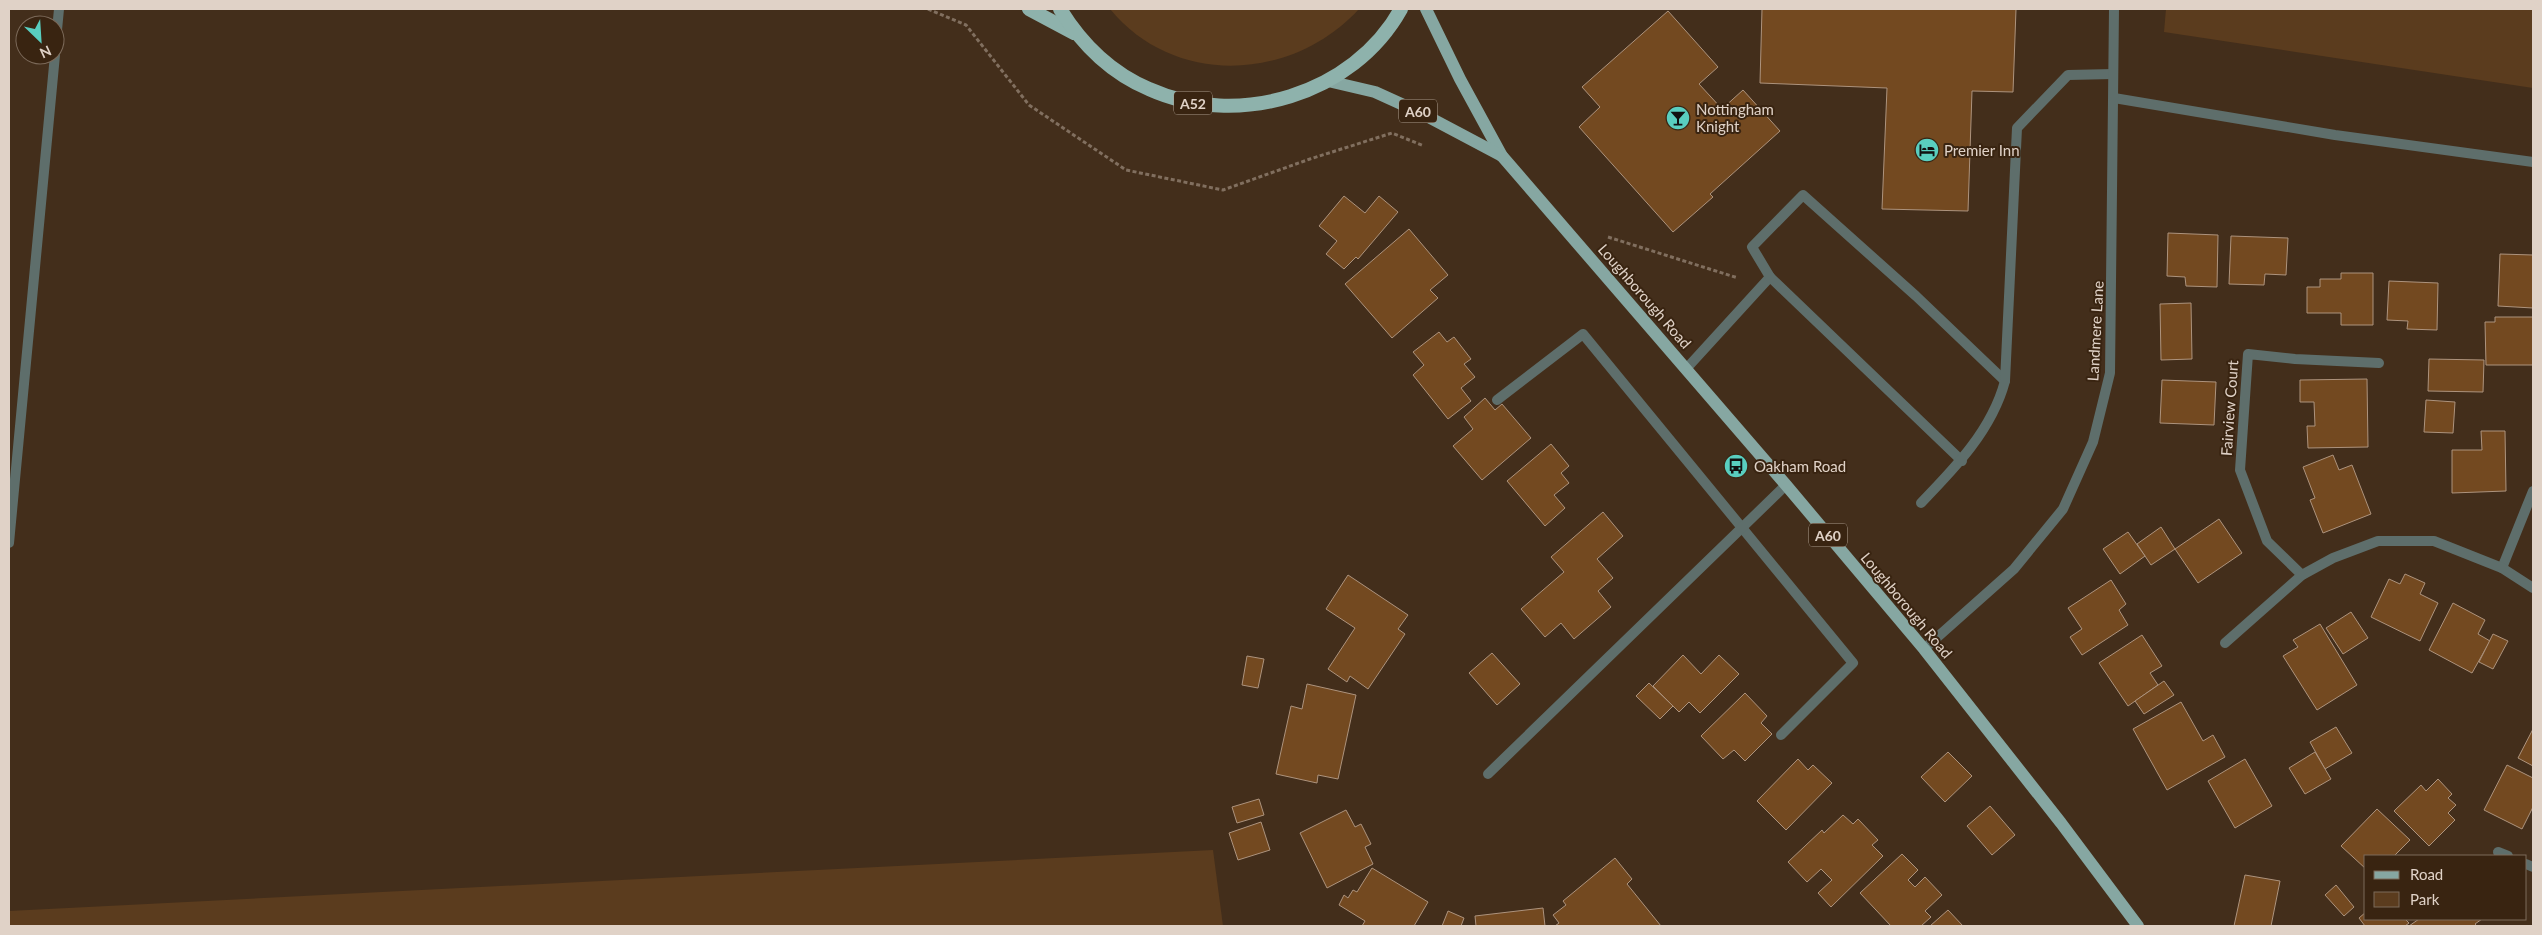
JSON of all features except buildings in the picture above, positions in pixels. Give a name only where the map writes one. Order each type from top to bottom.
[{"type":"highway","name":"A52","points":[[1029,9],[1075,33]]},
{"type":"highway","name":"A52","points":[[1060,9],[1075,33],[1108,65],[1140,84],[1193,103],[1239,106],[1285,99],[1328,81],[1364,56],[1393,23],[1401,9]]},
{"type":"main road","name":"Loughborough Road","points":[[1426,9],[1460,79],[1502,156],[1786,485],[1924,649],[2138,926]]},
{"type":"main road","name":"Loughborough Road","points":[[1328,81],[1375,92],[1419,112],[1502,156]]},
{"type":"street","name":"Landmere Lane","points":[[1924,649],[2014,569],[2063,509],[2093,442],[2110,373],[2114,9]]},
{"type":"street","points":[[9,543],[54,65]]},
{"type":"street","points":[[1921,503],[1962,461],[1999,401],[2005,381],[2017,128],[2068,75],[2113,74]]},
{"type":"street","points":[[2114,98],[2335,135],[2533,162]]},
{"type":"street","points":[[1962,461],[1770,277],[1752,246],[1803,196],[1916,296],[2005,381]]},
{"type":"street","points":[[1686,369],[1770,277]]},
{"type":"street","points":[[1497,400],[1583,334],[1853,663],[1781,735]]},
{"type":"street","name":"Fairview Court","points":[[2302,575],[2266,540],[2240,470],[2248,354],[2379,363]]},
{"type":"street","points":[[1488,774],[1786,485]]},
{"type":"street","points":[[2502,568],[2533,491]]},
{"type":"street","points":[[2225,643],[2302,575],[2333,558],[2378,541],[2434,541],[2502,568],[2533,588]]},
{"type":"path","points":[[928,9],[966,24],[1029,105],[1126,170],[1223,190],[1310,158],[1392,133],[1426,147]]},
{"type":"path","points":[[1605,236],[1762,286]]},
{"type":"green space","points":[[1110,9],[1359,9],[1332,33],[1301,50],[1268,61],[1234,66],[1200,63],[1167,52],[1137,35]]},
{"type":"green space","points":[[2166,9],[2533,9],[2533,88],[2164,32]]},
{"type":"green space","points":[[1213,850],[1223,926],[9,926],[9,911]]},
{"type":"place","name":"Nottingham Knight","points":[[1678,118]]},
{"type":"place","name":"Premier Inn","points":[[1927,150]]},
{"type":"place","name":"Oakham Road","points":[[1736,466]]}]
